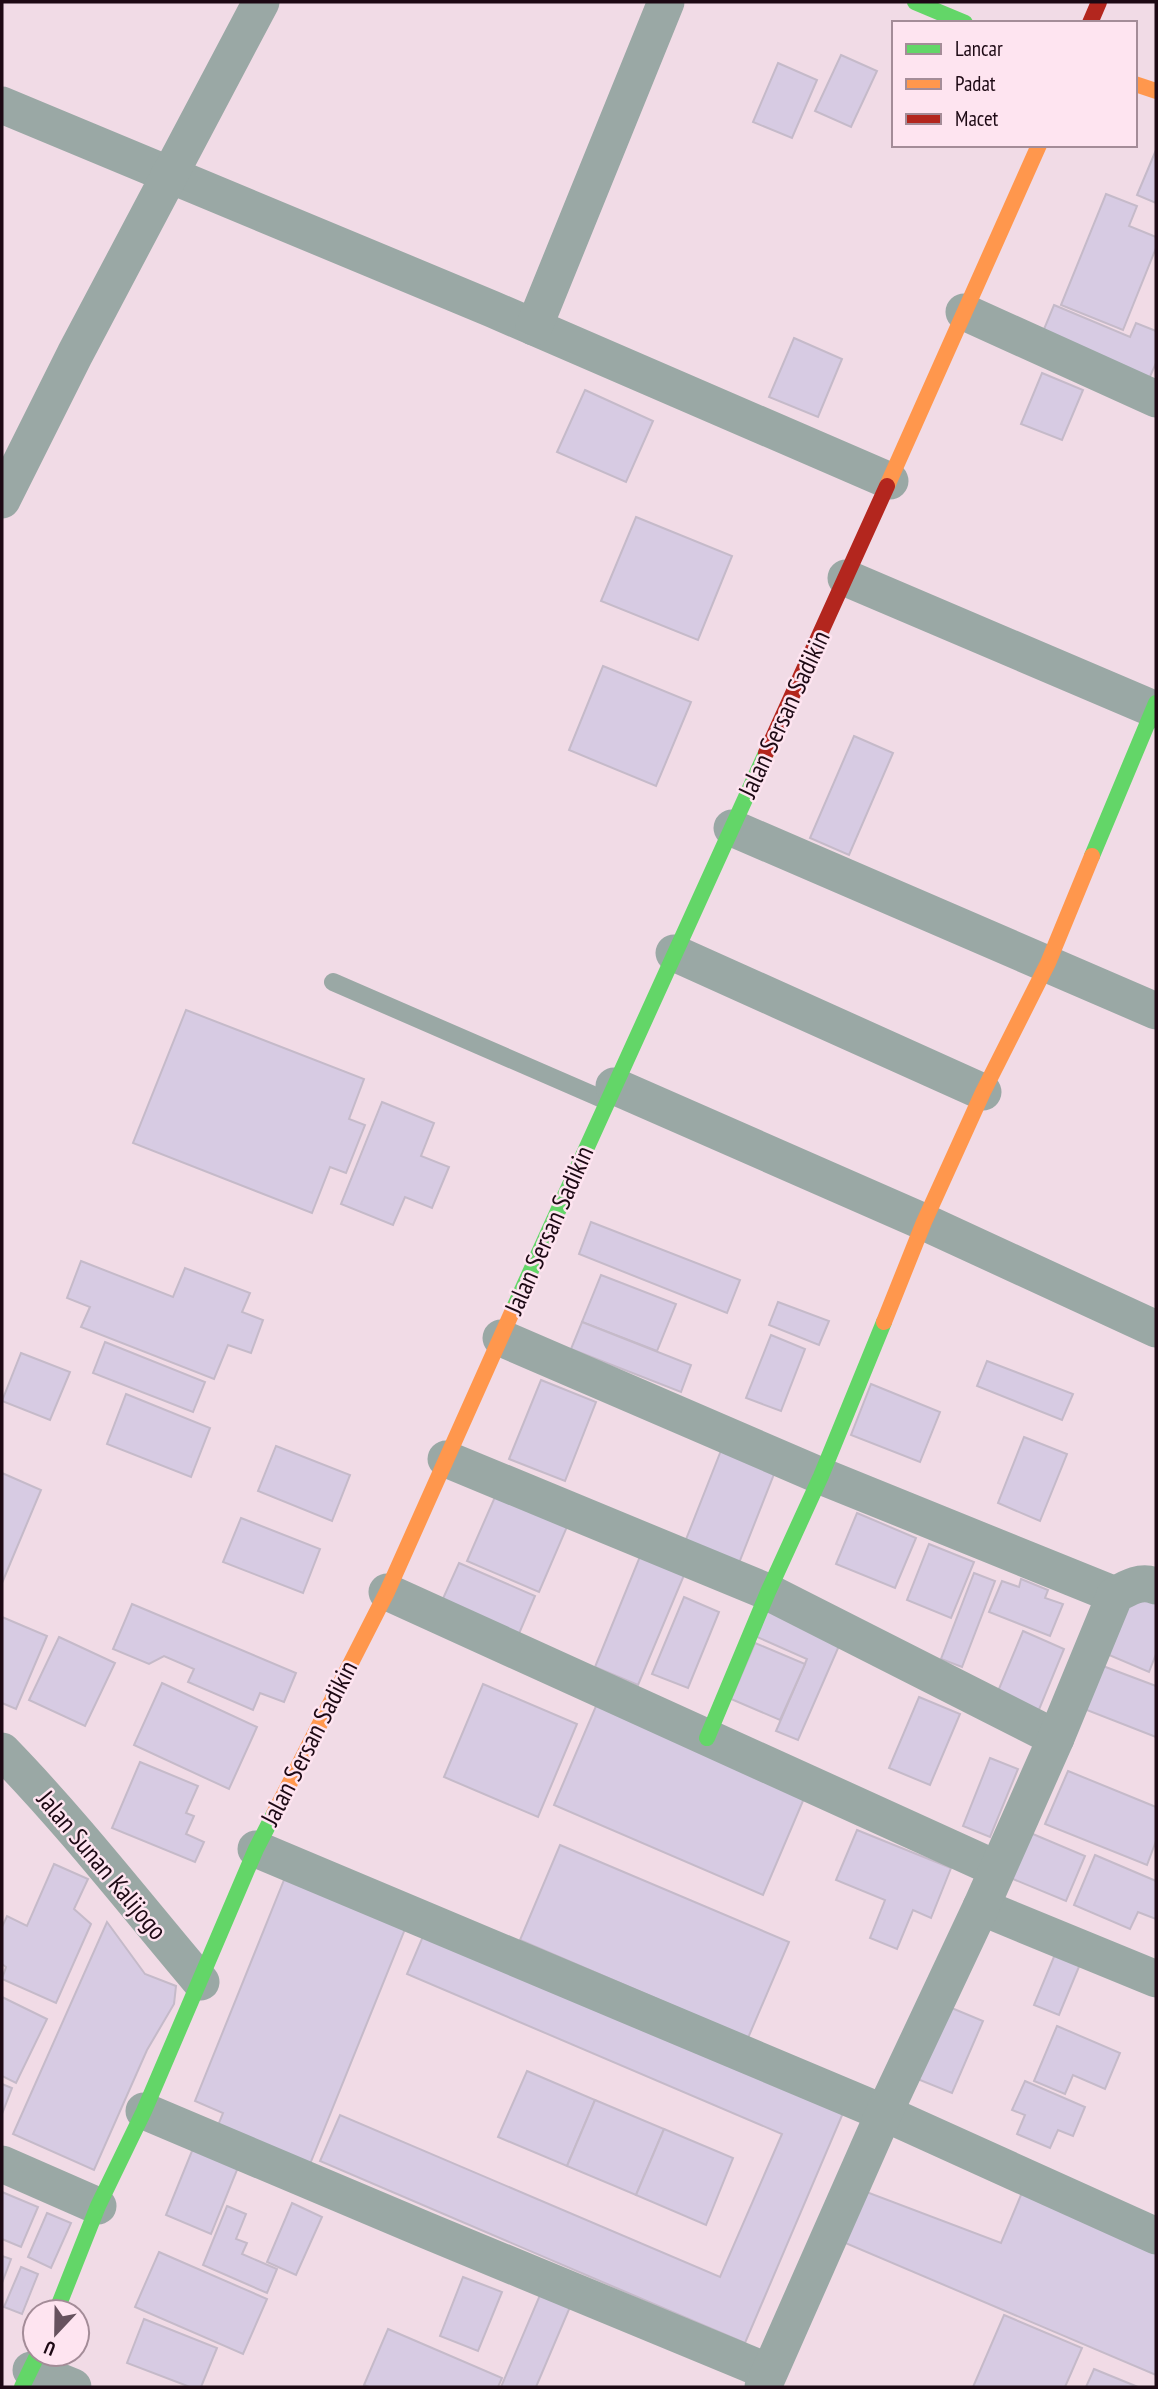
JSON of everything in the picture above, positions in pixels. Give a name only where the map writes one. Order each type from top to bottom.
[{"type":"main road","points":[[915,2],[937,6],[962,21]]},
{"type":"main road","points":[[1091,21],[1099,2]]},
{"type":"main road","points":[[1137,85],[1156,91]]},
{"type":"main road","name":"Jalan Sersan Sadikin","points":[[61,2298],[97,2206],[144,2111],[256,1849],[387,1592],[890,481],[1038,147]]},
{"type":"main road","points":[[707,1738],[768,1592],[821,1476],[924,1222],[983,1092],[1048,963],[1155,708]]},
{"type":"street","points":[[2,500],[75,354],[261,2]]},
{"type":"street","points":[[534,327],[666,2]]},
{"type":"street","points":[[2,105],[534,327],[890,481]]},
{"type":"street","points":[[964,312],[1156,400]]},
{"type":"street","points":[[846,578],[1155,708]]},
{"type":"street","points":[[732,828],[1156,1011]]},
{"type":"street","points":[[674,953],[983,1092]]},
{"type":"street","points":[[611,1093],[924,1222],[1156,1329]]},
{"type":"street","points":[[501,1338],[821,1476],[1115,1595]]},
{"type":"street","points":[[446,1459],[768,1592],[1056,1738]]},
{"type":"street","points":[[144,2111],[428,2231],[766,2379],[884,2113],[1056,1738],[1115,1595],[1132,1585],[1156,1586]]},
{"type":"street","points":[[387,1592],[997,1869]]},
{"type":"street","name":"Jalan Sunan Kalijogo","points":[[2,1751],[75,1828],[108,1872],[201,1982]]},
{"type":"street","points":[[256,1849],[884,2113],[1156,2236]]},
{"type":"street","points":[[981,1906],[1156,1979]]},
{"type":"street","points":[[2,2164],[97,2206]]},
{"type":"street","points":[[30,2370],[73,2387]]},
{"type":"lane","points":[[333,982],[611,1093]]},
{"type":"building","points":[[841,55],[877,71],[851,127],[815,111]]},
{"type":"building","points":[[778,63],[817,80],[792,138],[753,122]]},
{"type":"building","points":[[1156,150],[1156,203],[1137,195]]},
{"type":"building","points":[[1106,194],[1137,206],[1129,226],[1156,237],[1156,248],[1123,330],[1061,305]]},
{"type":"building","points":[[1054,305],[1130,337],[1136,323],[1156,331],[1156,363],[1149,379],[1042,334]]},
{"type":"building","points":[[794,338],[842,359],[818,417],[769,397]]},
{"type":"building","points":[[1042,373],[1083,390],[1062,440],[1021,424]]},
{"type":"building","points":[[585,390],[653,421],[626,482],[557,452]]},
{"type":"building","points":[[636,517],[732,556],[698,640],[601,601]]},
{"type":"building","points":[[603,666],[691,702],[656,786],[569,750]]},
{"type":"building","points":[[854,736],[893,753],[849,855],[810,838]]},
{"type":"building","points":[[186,1010],[364,1079],[349,1119],[365,1125],[346,1173],[330,1167],[312,1213],[133,1143]]},
{"type":"building","points":[[382,1102],[434,1123],[421,1156],[449,1167],[432,1208],[405,1197],[393,1225],[341,1204]]},
{"type":"building","points":[[591,1222],[740,1280],[727,1313],[579,1254]]},
{"type":"building","points":[[81,1261],[173,1297],[185,1268],[250,1293],[242,1312],[263,1320],[251,1353],[228,1345],[214,1379],[81,1327],[90,1307],[67,1298]]},
{"type":"building","points":[[601,1275],[676,1304],[657,1351],[582,1322]]},
{"type":"building","points":[[778,1302],[829,1321],[819,1345],[769,1325]]},
{"type":"building","points":[[582,1322],[691,1365],[681,1392],[571,1349]]},
{"type":"building","points":[[771,1335],[805,1349],[781,1411],[746,1398]]},
{"type":"building","points":[[105,1342],[205,1382],[193,1412],[93,1373]]},
{"type":"building","points":[[21,1353],[70,1372],[50,1420],[2,1401]]},
{"type":"building","points":[[987,1361],[1073,1394],[1062,1420],[977,1386]]},
{"type":"building","points":[[541,1380],[596,1402],[565,1481],[509,1459]]},
{"type":"building","points":[[871,1384],[940,1412],[920,1462],[851,1435]]},
{"type":"building","points":[[126,1394],[210,1428],[191,1477],[107,1444]]},
{"type":"building","points":[[1024,1437],[1067,1454],[1040,1521],[998,1503]]},
{"type":"building","points":[[276,1446],[350,1475],[332,1521],[258,1491]]},
{"type":"building","points":[[722,1448],[776,1469],[739,1563],[685,1542]]},
{"type":"building","points":[[2,1473],[41,1490],[2,1583]]},
{"type":"building","points":[[498,1490],[569,1522],[539,1592],[467,1561]]},
{"type":"building","points":[[857,1513],[916,1538],[895,1588],[836,1564]]},
{"type":"building","points":[[241,1518],[320,1549],[303,1593],[223,1562]]},
{"type":"building","points":[[929,1544],[974,1562],[951,1618],[907,1600]]},
{"type":"building","points":[[643,1549],[687,1568],[638,1685],[595,1667]]},
{"type":"building","points":[[459,1563],[535,1596],[518,1636],[441,1603]]},
{"type":"building","points":[[974,1573],[995,1581],[962,1667],[941,1659]]},
{"type":"building","points":[[1021,1579],[1048,1590],[1045,1598],[1063,1604],[1050,1636],[989,1612],[1002,1581],[1019,1587]]},
{"type":"building","points":[[1127,1591],[1156,1603],[1156,1654],[1149,1672],[1102,1652]]},
{"type":"building","points":[[684,1597],[719,1612],[688,1688],[652,1674]]},
{"type":"building","points":[[132,1604],[296,1673],[284,1702],[260,1693],[253,1710],[188,1682],[194,1669],[164,1656],[149,1664],[113,1649]]},
{"type":"building","points":[[768,1608],[842,1639],[798,1740],[776,1731],[807,1659],[755,1636]]},
{"type":"building","points":[[2,1617],[47,1636],[16,1709],[2,1703]]},
{"type":"building","points":[[1023,1631],[1064,1649],[1038,1712],[996,1696]]},
{"type":"building","points":[[59,1637],[115,1663],[85,1726],[29,1700]]},
{"type":"building","points":[[755,1643],[805,1664],[780,1720],[731,1699]]},
{"type":"building","points":[[1095,1663],[1156,1686],[1156,1737],[1079,1707]]},
{"type":"building","points":[[162,1683],[257,1727],[229,1789],[134,1745]]},
{"type":"building","points":[[483,1684],[577,1724],[538,1817],[444,1777]]},
{"type":"building","points":[[919,1697],[960,1714],[930,1785],[889,1768]]},
{"type":"building","points":[[599,1699],[808,1789],[763,1895],[554,1805]]},
{"type":"building","points":[[990,1758],[1018,1769],[990,1837],[963,1826]]},
{"type":"building","points":[[140,1762],[198,1786],[186,1813],[194,1816],[186,1834],[204,1842],[195,1862],[112,1828]]},
{"type":"building","points":[[1068,1771],[1156,1807],[1156,1841],[1147,1865],[1045,1824]]},
{"type":"building","points":[[1021,1829],[1085,1856],[1066,1901],[1001,1874]]},
{"type":"building","points":[[857,1830],[951,1868],[931,1918],[913,1910],[897,1949],[870,1938],[885,1900],[836,1880]]},
{"type":"building","points":[[560,1845],[789,1942],[748,2038],[520,1940]]},
{"type":"building","points":[[1095,1855],[1156,1881],[1156,1919],[1138,1912],[1130,1929],[1074,1905]]},
{"type":"building","points":[[54,1864],[88,1879],[74,1909],[91,1924],[56,2003],[2,1979],[6,1967],[2,1964],[2,1927],[7,1916],[27,1926]]},
{"type":"building","points":[[286,1875],[407,1924],[308,2169],[215,2133],[223,2113],[195,2101]]},
{"type":"building","points":[[107,1922],[145,1974],[176,1986],[174,2004],[147,2050],[94,2170],[13,2134]]},
{"type":"building","points":[[427,1927],[846,2106],[745,2343],[320,2161],[340,2115],[720,2277],[782,2134],[407,1974]]},
{"type":"building","points":[[1058,1947],[1083,1957],[1059,2015],[1034,2005]]},
{"type":"building","points":[[2,1997],[47,2019],[16,2083],[2,2076]]},
{"type":"building","points":[[942,2004],[983,2021],[952,2093],[910,2076]]},
{"type":"building","points":[[1057,2026],[1120,2053],[1105,2089],[1073,2075],[1065,2094],[1034,2081]]},
{"type":"building","points":[[527,2071],[595,2100],[567,2166],[498,2137]]},
{"type":"building","points":[[1025,2081],[1085,2107],[1073,2136],[1058,2130],[1050,2148],[1017,2134],[1025,2115],[1012,2110]]},
{"type":"building","points":[[2,2084],[12,2088],[2,2114]]},
{"type":"building","points":[[595,2100],[664,2129],[636,2195],[567,2166]]},
{"type":"building","points":[[664,2129],[733,2158],[706,2225],[636,2195]]},
{"type":"building","points":[[194,2146],[239,2165],[211,2234],[166,2215]]},
{"type":"building","points":[[1023,2190],[1156,2247],[1156,2375],[843,2242],[864,2191],[1001,2243]]},
{"type":"building","points":[[2,2192],[38,2207],[21,2247],[2,2239]]},
{"type":"building","points":[[292,2203],[322,2217],[296,2275],[267,2262]]},
{"type":"building","points":[[227,2206],[246,2214],[236,2239],[247,2243],[242,2254],[277,2269],[267,2293],[203,2265]]},
{"type":"building","points":[[47,2213],[71,2223],[51,2268],[28,2257]]},
{"type":"building","points":[[159,2252],[267,2299],[243,2354],[135,2307]]},
{"type":"building","points":[[2,2256],[11,2259],[2,2283]]},
{"type":"building","points":[[21,2267],[38,2274],[28,2298],[21,2298],[21,2314],[4,2307]]},
{"type":"building","points":[[463,2277],[502,2292],[478,2351],[440,2336]]},
{"type":"building","points":[[540,2295],[570,2307],[536,2387],[501,2387]]},
{"type":"building","points":[[1004,2315],[1082,2348],[1065,2387],[973,2387]]},
{"type":"building","points":[[144,2319],[217,2348],[201,2387],[190,2387],[127,2363]]},
{"type":"building","points":[[388,2329],[502,2378],[498,2387],[364,2385]]},
{"type":"building","points":[[1094,2369],[1138,2387],[1086,2387]]},
{"type":"traffic: fast","points":[[915,2],[960,21]]},
{"type":"traffic: fast","points":[[1092,856],[1156,703]]},
{"type":"traffic: fast","points":[[513,1310],[766,753]]},
{"type":"traffic: fast","points":[[707,1738],[768,1592],[821,1476],[884,1322]]},
{"type":"traffic: fast","points":[[62,2298],[98,2206],[144,2111],[256,1849],[274,1814]]},
{"type":"traffic: fast","points":[[22,2387],[31,2368]]},
{"type":"traffic: slow","points":[[1137,85],[1156,91]]},
{"type":"traffic: slow","points":[[887,486],[1038,147]]},
{"type":"traffic: slow","points":[[884,1322],[924,1222],[983,1092],[1048,963],[1092,856]]},
{"type":"traffic: slow","points":[[274,1814],[387,1592],[513,1310]]},
{"type":"traffic: jam","points":[[1091,21],[1099,2]]},
{"type":"traffic: jam","points":[[766,753],[887,486]]}]
